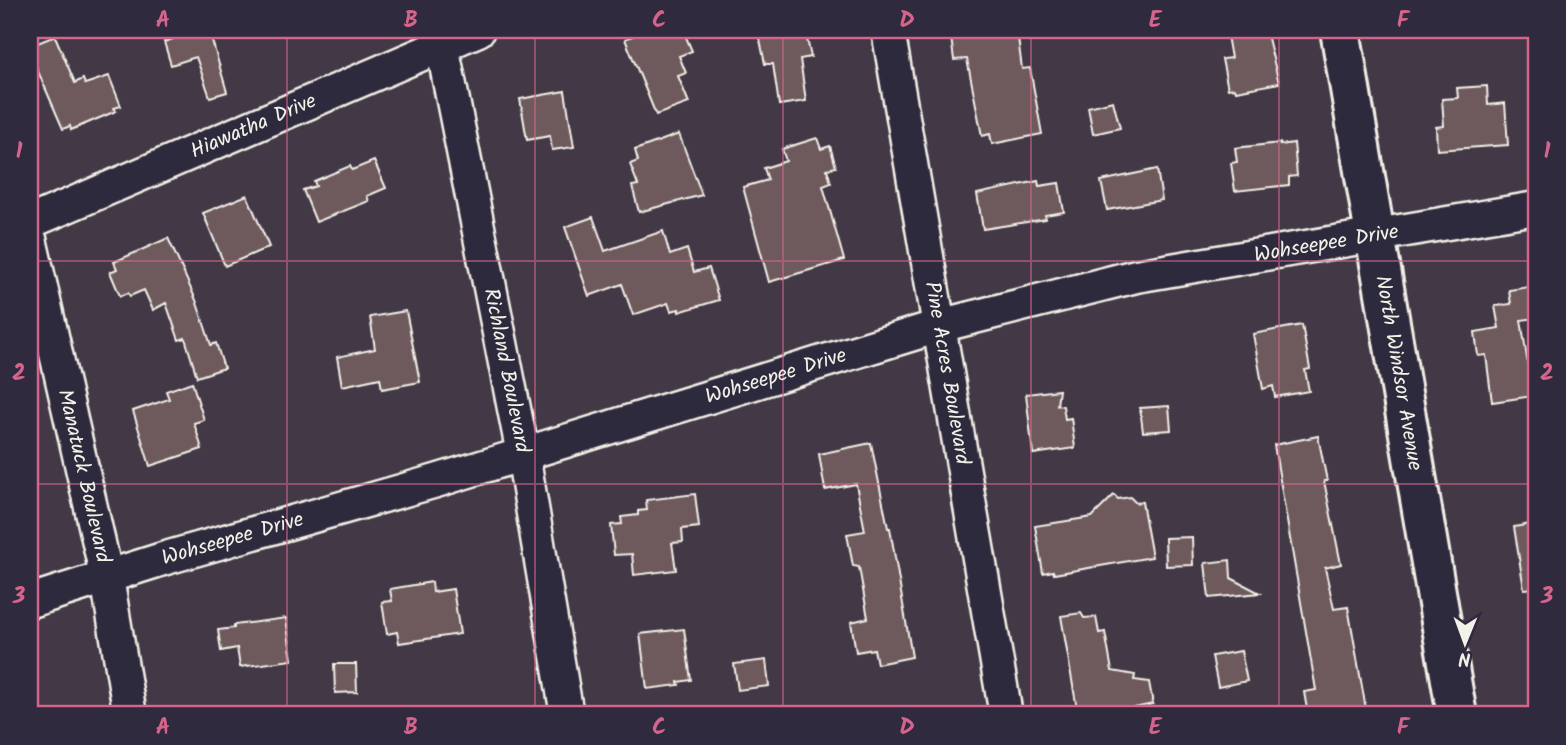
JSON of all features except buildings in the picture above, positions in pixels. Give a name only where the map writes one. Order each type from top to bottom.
[{"type":"street","name":"Hiawatha Drive","points":[[30,222],[439,38],[478,30]]},
{"type":"street","name":"Pine Acres Boulevard","points":[[888,30],[1006,715]]},
{"type":"street","name":"North Windsor Avenue","points":[[1340,30],[1457,715]]},
{"type":"street","name":"Richland Boulevard","points":[[439,38],[523,454],[567,715]]},
{"type":"street","name":"Wohseepee Drive","points":[[30,601],[939,326],[1136,275],[1536,208]]},
{"type":"street","name":"Manatuck Boulevard","points":[[30,239],[107,578],[130,715]]}]
